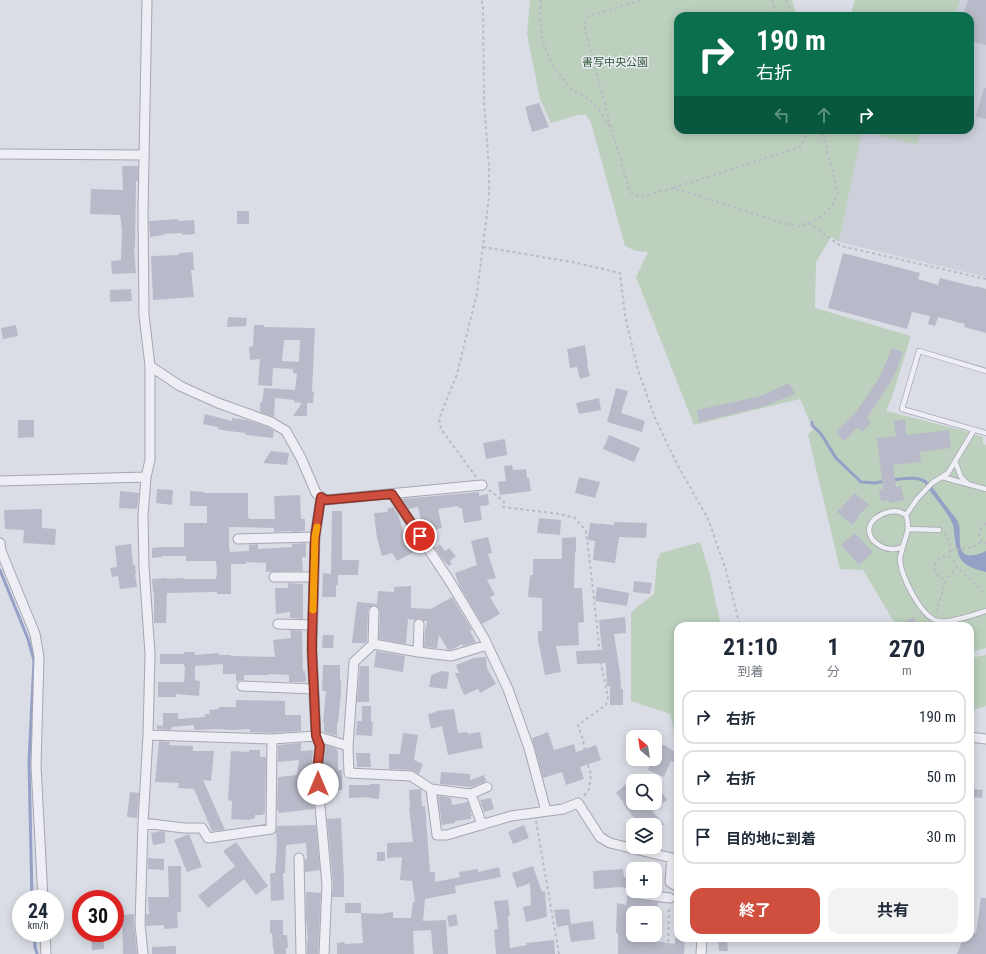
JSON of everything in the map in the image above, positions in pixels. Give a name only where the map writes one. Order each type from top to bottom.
[{"type":"street","points":[[143,954],[140,924],[150,654],[144,567],[143,516],[146,477],[150,460],[150,366],[144,315],[142,211],[147,0]]},
{"type":"street","points":[[0,154],[143,155]]},
{"type":"street","points":[[150,366],[180,386],[218,403],[271,422],[286,431],[301,458],[316,493],[326,500],[482,485]]},
{"type":"street","points":[[0,481],[146,477]]},
{"type":"street","points":[[392,494],[449,580],[484,638],[508,689],[529,748],[546,811]]},
{"type":"street","points":[[321,497],[315,537],[312,651],[316,736],[320,746],[317,772],[327,885],[324,954]]},
{"type":"street","points":[[238,539],[315,537]]},
{"type":"street","points":[[0,543],[1,551],[35,634],[39,656],[36,766],[43,890]]},
{"type":"street","points":[[274,577],[314,577]]},
{"type":"street","points":[[374,611],[373,644],[354,662],[348,746],[349,773],[411,776],[431,789],[471,794],[487,787]]},
{"type":"street","points":[[278,624],[312,625]]},
{"type":"street","points":[[418,652],[419,624]]},
{"type":"street","points":[[373,644],[451,656],[487,645]]},
{"type":"street","points":[[242,686],[313,689]]},
{"type":"street","points":[[148,735],[272,739],[316,736],[348,746]]},
{"type":"street","points":[[974,738],[986,739]]},
{"type":"street","points":[[143,823],[184,828],[202,828],[208,838],[271,829],[272,739]]},
{"type":"street","points":[[431,789],[437,835],[447,835],[511,816],[563,809],[578,803],[600,838],[610,843],[672,858],[670,882],[674,884]]},
{"type":"street","points":[[471,794],[482,825]]},
{"type":"street","points":[[298,858],[301,954]]},
{"type":"street","points":[[662,897],[670,898]]},
{"type":"street","points":[[45,942],[46,954]]},
{"type":"street","points":[[701,954],[702,942]]},
{"type":"lane","points":[[986,371],[918,351],[902,409],[986,433]]},
{"type":"lane","points":[[906,515],[932,483],[948,473],[974,430]]},
{"type":"lane","points":[[955,461],[961,477],[967,483]]},
{"type":"lane","points":[[942,477],[986,489]]},
{"type":"lane","points":[[903,547],[891,550],[875,543],[870,536],[869,530],[874,518],[891,512],[900,512],[906,515],[908,534],[900,558],[902,571],[916,599],[929,616],[938,621],[951,621],[986,611]]},
{"type":"lane","points":[[908,529],[939,530]]},
{"type":"path","points":[[481,0],[484,5],[484,101],[490,167],[489,198],[477,293],[457,374],[439,420],[441,429],[482,485],[504,501],[503,507],[560,514],[575,518],[586,531],[601,664],[608,697],[606,705],[578,725],[591,774],[589,789],[578,803]]},
{"type":"path","points":[[541,0],[540,13],[542,39],[553,66],[572,90],[585,96],[597,107],[612,131]]},
{"type":"path","points":[[643,0],[588,16],[584,26],[630,192],[641,197],[800,147],[807,134]]},
{"type":"path","points":[[772,0],[776,12]]},
{"type":"path","points":[[786,0],[790,12]]},
{"type":"path","points":[[672,188],[783,223],[799,226],[808,223],[822,216],[832,206],[838,193],[823,134]]},
{"type":"path","points":[[808,223],[841,246],[986,280]]},
{"type":"path","points":[[483,247],[577,263],[620,273],[625,316],[638,370],[655,418],[674,458],[708,519],[726,570],[739,622]]},
{"type":"path","points":[[982,542],[979,535],[981,528],[984,524],[986,524]]},
{"type":"path","points":[[939,530],[947,536],[950,551],[948,556]]},
{"type":"path","points":[[950,551],[974,547],[982,542],[986,543]]},
{"type":"path","points":[[948,556],[954,561],[956,566],[986,595]]},
{"type":"path","points":[[948,556],[939,558],[936,563],[935,571],[937,575],[944,579],[950,576],[956,566]]},
{"type":"path","points":[[934,619],[947,577]]},
{"type":"path","points":[[546,811],[535,816],[559,954]]},
{"type":"path","points":[[668,954],[670,898]]},
{"type":"shaded area","points":[[960,0],[986,0],[986,277],[839,242],[861,134],[877,134],[917,145],[920,134],[974,134],[974,12],[956,12]]},
{"type":"green space","name":"書写中央公園","points":[[530,0],[792,0],[796,12],[674,12],[674,134],[861,134],[839,242],[831,237],[816,262],[815,308],[911,336],[892,397],[886,411],[983,437],[983,444],[986,445],[986,648],[974,652],[974,622],[894,622],[863,570],[840,569],[808,435],[813,429],[800,399],[694,425],[636,277],[648,252],[636,251],[625,246],[591,123],[586,115],[578,115],[551,123],[540,99],[527,34]]},
{"type":"green space","points":[[855,0],[960,0],[956,12],[851,12]]},
{"type":"green space","points":[[874,134],[920,134],[917,145]]},
{"type":"green space","points":[[700,542],[709,571],[720,622],[674,622],[674,732],[670,714],[631,701],[631,612],[654,594],[657,560],[661,553]]},
{"type":"green space","points":[[986,655],[986,706],[974,710],[974,657]]},
{"type":"water","points":[[929,482],[958,522],[960,544],[963,553],[966,555],[974,555],[986,551],[986,572],[968,565],[958,554],[951,520],[925,484]]},
{"type":"building","points":[[968,0],[986,0],[986,45],[974,42],[974,12],[964,12]]},
{"type":"building","points":[[984,88],[986,88],[986,119],[976,116]]},
{"type":"building","points":[[539,103],[549,127],[532,132],[525,107]]},
{"type":"building","points":[[122,166],[138,166],[138,181],[136,181],[134,248],[136,273],[112,274],[111,261],[121,260],[122,230],[120,215],[90,214],[91,189],[123,190]]},
{"type":"building","points":[[237,211],[249,211],[249,224],[237,224]]},
{"type":"building","points":[[178,219],[178,221],[194,220],[195,234],[163,234],[164,235],[150,237],[149,221]]},
{"type":"building","points":[[193,252],[194,270],[191,270],[194,297],[153,300],[151,256],[179,255],[179,253]]},
{"type":"building","points":[[843,253],[920,273],[918,279],[938,285],[940,278],[986,289],[986,333],[964,327],[965,324],[938,317],[935,326],[928,324],[930,316],[912,312],[907,329],[828,308]]},
{"type":"building","points":[[131,289],[132,301],[110,302],[110,290]]},
{"type":"building","points":[[228,317],[247,318],[246,326],[227,327]]},
{"type":"building","points":[[16,325],[18,336],[3,339],[1,328]]},
{"type":"building","points":[[254,325],[264,325],[264,327],[315,328],[312,392],[314,392],[313,403],[307,403],[307,416],[293,416],[302,403],[294,402],[294,400],[275,398],[274,417],[260,412],[260,402],[262,403],[264,388],[295,390],[297,374],[293,373],[293,369],[273,368],[272,386],[258,385],[260,359],[250,360],[249,347],[253,346]],"holes":[[[284,340],[300,340],[299,362],[282,361]]]},
{"type":"building","points":[[585,345],[587,365],[590,376],[580,379],[577,367],[570,368],[567,349]]},
{"type":"building","points":[[892,348],[903,352],[896,372],[867,418],[871,423],[862,432],[858,427],[844,441],[836,432],[855,413],[872,389],[880,376]]},
{"type":"building","points":[[789,383],[795,394],[765,406],[699,422],[697,410],[761,396]]},
{"type":"building","points":[[616,388],[628,391],[621,413],[645,421],[642,432],[607,422]]},
{"type":"building","points":[[599,398],[601,410],[579,414],[576,403]]},
{"type":"building","points":[[205,414],[232,421],[232,418],[247,420],[268,427],[274,431],[273,438],[246,435],[246,433],[227,431],[218,429],[218,427],[203,424]]},
{"type":"building","points":[[905,419],[906,435],[949,430],[951,448],[920,452],[921,462],[893,465],[896,487],[901,486],[904,500],[889,503],[889,500],[881,501],[879,490],[883,489],[877,438],[896,436],[894,421]]},
{"type":"building","points":[[18,420],[34,420],[34,437],[18,438]]},
{"type":"building","points":[[609,435],[640,448],[634,462],[603,449]]},
{"type":"building","points":[[505,439],[507,455],[486,459],[483,443]]},
{"type":"building","points":[[271,451],[289,453],[287,465],[263,463]]},
{"type":"building","points":[[512,465],[513,470],[526,469],[531,491],[500,495],[498,482],[506,481],[504,466]]},
{"type":"building","points":[[579,477],[600,482],[595,498],[575,493]]},
{"type":"building","points":[[157,489],[173,490],[172,505],[156,503]]},
{"type":"building","points":[[120,491],[139,493],[137,509],[119,508]]},
{"type":"building","points":[[190,491],[204,493],[248,493],[248,518],[250,519],[275,519],[274,496],[300,495],[301,519],[305,519],[305,531],[274,532],[274,528],[229,527],[229,547],[230,552],[249,551],[249,545],[258,544],[258,549],[292,547],[292,544],[306,543],[306,557],[302,557],[303,571],[266,572],[266,563],[246,562],[246,564],[231,564],[231,594],[217,594],[217,592],[167,593],[166,623],[154,623],[154,592],[152,579],[216,579],[216,561],[186,561],[186,556],[162,556],[152,558],[152,548],[184,547],[184,523],[207,523],[207,506],[190,506]]},
{"type":"building","points":[[479,492],[479,496],[488,494],[489,505],[480,506],[482,520],[464,523],[462,508],[459,508],[458,506],[438,509],[442,528],[424,532],[418,507],[409,509],[402,499]]},
{"type":"building","points":[[855,493],[869,505],[858,516],[859,517],[852,525],[837,512]]},
{"type":"building","points":[[393,507],[398,514],[403,531],[406,530],[416,551],[397,561],[392,553],[382,556],[377,538],[374,513],[388,512],[387,509]]},
{"type":"building","points":[[42,509],[42,528],[56,529],[55,545],[23,543],[24,530],[5,529],[4,510]]},
{"type":"building","points":[[332,511],[342,511],[342,560],[359,560],[358,575],[338,575],[336,597],[322,597],[323,573],[331,574]]},
{"type":"building","points":[[539,518],[561,520],[560,535],[537,533]]},
{"type":"building","points":[[614,522],[647,523],[646,538],[619,537],[615,563],[593,560],[595,541],[588,540],[590,523],[614,525]]},
{"type":"building","points":[[855,533],[873,552],[859,565],[841,545]]},
{"type":"building","points":[[488,537],[492,553],[488,554],[496,578],[487,580],[495,595],[490,597],[500,614],[482,624],[459,585],[455,573],[477,565],[471,541]]},
{"type":"building","points":[[576,537],[574,588],[582,588],[584,622],[578,623],[579,645],[556,646],[561,672],[545,675],[538,640],[538,631],[542,631],[542,598],[528,597],[530,575],[533,575],[533,559],[562,559],[562,538]]},
{"type":"building","points":[[131,544],[137,587],[120,589],[118,576],[112,577],[110,568],[117,567],[115,546]]},
{"type":"building","points":[[440,544],[445,551],[449,548],[456,556],[450,561],[452,564],[449,566],[442,559],[435,548]]},
{"type":"building","points":[[634,581],[652,583],[650,594],[633,592]]},
{"type":"building","points":[[288,583],[303,584],[303,619],[290,618],[290,612],[276,614],[275,588],[288,588]]},
{"type":"building","points":[[411,586],[411,608],[431,609],[452,597],[472,630],[470,631],[476,642],[463,646],[462,644],[448,650],[439,635],[437,648],[424,647],[427,621],[419,618],[415,620],[408,619],[406,644],[379,639],[380,611],[377,606],[374,605],[368,610],[367,641],[365,643],[352,643],[357,602],[377,604],[378,591],[394,592],[394,587]]},
{"type":"building","points":[[597,587],[629,593],[627,606],[595,601]]},
{"type":"building","points":[[625,617],[626,633],[614,634],[621,689],[623,689],[623,705],[610,705],[610,686],[607,686],[606,663],[577,664],[576,651],[602,650],[599,620]]},
{"type":"building","points":[[913,617],[916,622],[905,622]]},
{"type":"building","points":[[290,630],[302,631],[303,671],[305,671],[306,682],[289,682],[289,675],[269,674],[244,675],[244,680],[236,681],[236,674],[223,674],[223,664],[195,666],[195,680],[200,681],[199,696],[176,694],[176,697],[158,697],[158,682],[184,682],[185,666],[184,664],[160,664],[160,654],[184,654],[184,652],[195,652],[195,655],[219,653],[219,655],[231,656],[275,657],[273,640],[291,638]]},
{"type":"building","points":[[323,635],[334,635],[333,648],[322,648]]},
{"type":"building","points":[[376,651],[405,656],[403,672],[374,667]]},
{"type":"building","points":[[486,657],[487,668],[496,684],[480,693],[478,689],[464,695],[455,673],[459,673],[456,665],[474,658]]},
{"type":"building","points":[[323,665],[340,665],[341,692],[337,736],[324,732],[323,722],[326,691],[322,691]]},
{"type":"building","points":[[360,666],[369,666],[369,702],[357,702]]},
{"type":"building","points":[[442,671],[449,672],[447,689],[429,687],[431,675]]},
{"type":"building","points":[[236,700],[285,701],[285,715],[301,715],[301,731],[272,733],[250,732],[250,729],[194,730],[194,725],[172,727],[171,730],[157,729],[157,725],[163,726],[163,713],[178,713],[178,719],[205,717],[205,714],[210,714],[209,710],[219,709],[219,707],[236,707]]},
{"type":"building","points":[[362,706],[371,706],[371,722],[373,722],[372,736],[356,735],[357,721],[362,721]]},
{"type":"building","points":[[454,709],[458,733],[467,732],[468,734],[480,732],[483,748],[448,755],[442,726],[431,729],[428,714],[436,711]]},
{"type":"building","points":[[548,732],[554,750],[574,744],[576,752],[596,745],[601,760],[580,767],[584,779],[566,785],[562,772],[543,778],[532,738]]},
{"type":"building","points":[[403,733],[418,735],[414,760],[423,764],[419,774],[411,770],[389,769],[389,754],[400,754]]},
{"type":"building","points":[[159,741],[170,742],[169,745],[193,746],[193,751],[214,751],[211,781],[203,780],[225,830],[212,831],[194,789],[178,788],[179,783],[155,782]]},
{"type":"building","points":[[301,743],[301,751],[313,750],[311,773],[314,809],[279,813],[277,809],[278,777],[297,775],[299,760],[278,762],[278,745]]},
{"type":"building","points":[[326,745],[337,749],[338,751],[338,770],[342,770],[342,790],[325,790],[323,772]]},
{"type":"building","points":[[662,745],[674,751],[674,762],[671,761],[664,777],[662,774],[657,774],[648,770],[650,766],[662,766]]},
{"type":"building","points":[[249,750],[260,750],[260,757],[266,757],[265,813],[262,815],[255,815],[255,818],[249,820],[231,819],[232,801],[228,800],[231,751],[249,752]]},
{"type":"building","points":[[356,753],[370,753],[371,767],[357,767]]},
{"type":"building","points":[[441,772],[470,774],[470,780],[484,775],[486,781],[472,787],[440,784]]},
{"type":"building","points":[[380,784],[379,799],[369,797],[349,798],[349,785]]},
{"type":"building","points":[[626,784],[626,807],[624,803],[616,793]]},
{"type":"building","points":[[421,789],[422,806],[425,806],[430,872],[435,872],[435,882],[460,877],[459,872],[478,869],[478,872],[499,867],[501,877],[455,886],[456,893],[425,899],[423,921],[446,920],[448,954],[433,954],[431,930],[413,931],[414,954],[337,954],[337,943],[363,943],[361,913],[384,914],[393,912],[393,918],[411,918],[413,902],[415,902],[412,881],[400,880],[402,857],[387,858],[387,843],[413,842],[409,808],[409,790]]},
{"type":"building","points":[[974,789],[983,790],[982,798],[974,797]]},
{"type":"building","points":[[130,792],[139,793],[137,818],[127,817]]},
{"type":"building","points":[[662,793],[667,800],[662,804]]},
{"type":"building","points":[[438,797],[451,798],[452,805],[468,802],[472,816],[471,819],[455,821],[455,823],[442,825]]},
{"type":"building","points":[[491,798],[494,809],[484,812],[480,800]]},
{"type":"building","points":[[628,810],[653,810],[652,811],[658,818],[635,818],[633,816]]},
{"type":"building","points":[[341,818],[344,897],[332,897],[333,884],[327,819]]},
{"type":"building","points":[[316,825],[320,870],[305,872],[305,859],[307,859],[306,843],[286,845],[285,873],[283,873],[284,900],[271,901],[270,873],[275,873],[277,826]]},
{"type":"building","points":[[524,825],[529,838],[513,844],[508,832]]},
{"type":"building","points":[[161,831],[165,832],[165,843],[153,845],[151,833]]},
{"type":"building","points":[[189,834],[202,867],[187,872],[174,840]]},
{"type":"building","points":[[236,842],[268,886],[256,895],[244,879],[208,908],[198,896],[235,866],[223,851]]},
{"type":"building","points":[[377,852],[385,852],[385,861],[377,861]]},
{"type":"building","points":[[148,858],[164,859],[164,870],[148,869]]},
{"type":"building","points":[[168,866],[181,866],[181,912],[177,912],[178,928],[164,929],[164,925],[146,926],[146,914],[149,914],[148,897],[169,897]]},
{"type":"building","points":[[533,866],[542,892],[545,891],[547,917],[526,922],[523,907],[531,905],[530,883],[517,888],[512,873]]},
{"type":"building","points":[[623,869],[624,877],[626,877],[626,888],[594,889],[593,871]]},
{"type":"building","points":[[306,892],[321,893],[318,954],[307,954],[308,940]]},
{"type":"building","points":[[627,898],[658,902],[658,906],[626,906],[626,942],[663,942],[675,944],[675,942],[685,942],[684,954],[618,954],[618,933],[616,933],[617,903],[626,905]]},
{"type":"building","points":[[981,898],[986,898],[986,954],[957,954],[962,942],[974,942],[974,933],[976,933]]},
{"type":"building","points":[[508,900],[510,916],[508,916],[510,948],[527,945],[526,943],[554,940],[555,954],[496,954],[494,930],[498,929],[494,901]]},
{"type":"building","points":[[345,903],[361,903],[361,913],[345,913]]},
{"type":"building","points":[[569,909],[571,924],[593,921],[595,939],[571,942],[568,925],[557,927],[554,910]]},
{"type":"building","points":[[134,914],[137,954],[123,954],[124,915]]},
{"type":"building","points":[[456,914],[458,925],[449,927],[447,916]]},
{"type":"building","points":[[270,920],[283,920],[283,935],[287,935],[288,948],[286,948],[286,954],[274,954],[272,933],[270,933]]},
{"type":"building","points":[[92,942],[104,942],[104,949],[92,950]]},
{"type":"building","points":[[718,942],[727,942],[728,951],[719,951]]},
{"type":"building","points":[[176,946],[176,954],[152,954],[152,947]]},
{"type":"waterway","points":[[812,422],[812,425],[821,434],[836,458],[861,482],[875,483],[885,481]]},
{"type":"waterway","points":[[892,480],[915,478],[927,483]]},
{"type":"waterway","points":[[0,570],[28,639],[34,660],[29,761],[32,890]]},
{"type":"waterway","points":[[35,942],[37,954]]},
{"type":"slow traffic","points":[[313,610],[315,537],[317,527]]},
{"type":"route","points":[[318,784],[317,772],[320,746],[316,736],[312,651],[315,537],[321,497],[326,500],[392,494],[420,536]]}]
